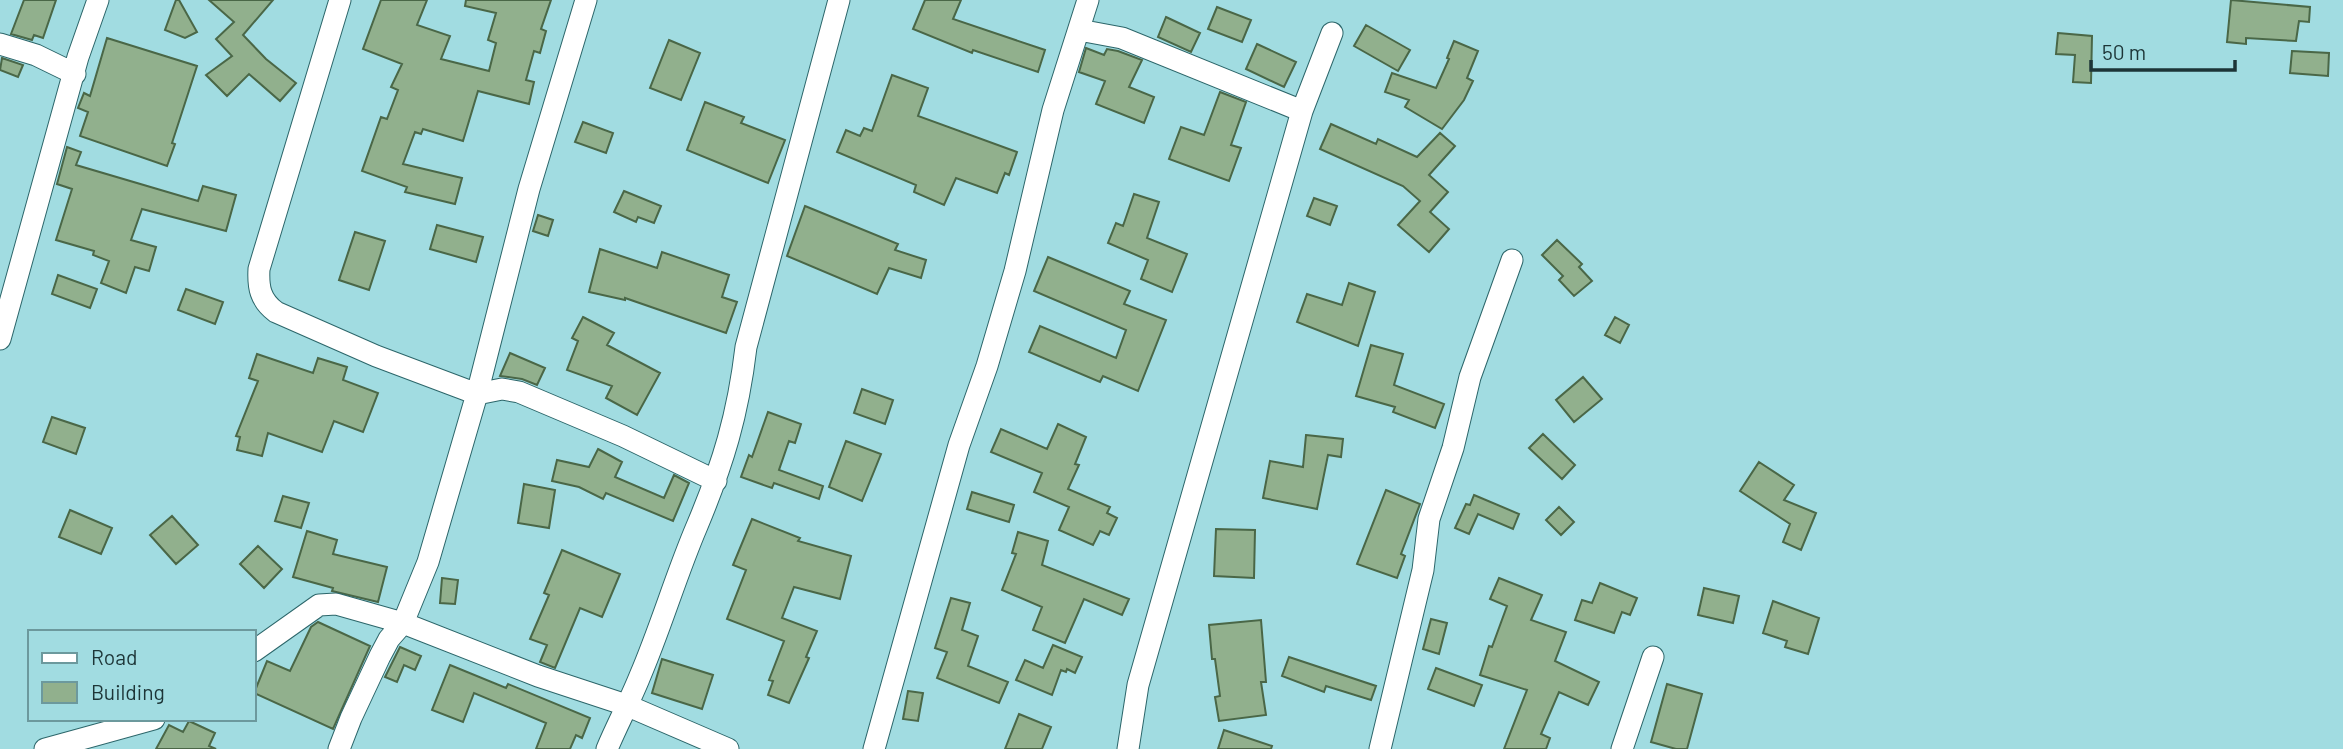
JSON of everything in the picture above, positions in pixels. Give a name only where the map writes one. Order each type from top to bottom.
[{"type":"street","points":[[0,338],[78,57],[99,0]]},
{"type":"street","points":[[340,0],[259,269],[261,294],[266,304],[276,312],[376,356],[477,394],[502,389],[519,392],[623,436],[716,481]]},
{"type":"street","points":[[339,749],[380,656],[389,639],[403,623],[428,562],[477,394],[529,189],[586,0]]},
{"type":"street","points":[[607,749],[639,678],[716,481],[733,423],[746,347],[839,0]]},
{"type":"street","points":[[874,749],[959,445],[987,366],[1015,271],[1053,110],[1088,0]]},
{"type":"street","points":[[1079,30],[1122,38],[1302,111]]},
{"type":"street","points":[[1128,749],[1138,685],[1302,111],[1332,33]]},
{"type":"street","points":[[0,44],[36,55],[75,74]]},
{"type":"street","points":[[1380,749],[1423,570],[1429,519],[1453,448],[1470,377],[1512,260]]},
{"type":"street","points":[[256,649],[303,614],[319,605],[336,604],[403,623],[538,676],[626,705],[728,749]]},
{"type":"street","points":[[1622,749],[1653,657]]},
{"type":"street","points":[[45,749],[147,721]]},
{"type":"building","points":[[24,0],[56,0],[43,38],[34,35],[32,40],[11,34]]},
{"type":"building","points":[[176,0],[179,0],[197,32],[185,38],[165,30]]},
{"type":"building","points":[[209,0],[273,0],[243,35],[266,59],[296,83],[280,101],[249,74],[227,96],[206,75],[232,56],[216,39],[234,22]]},
{"type":"building","points":[[381,0],[427,0],[417,25],[450,36],[441,59],[489,71],[496,43],[488,40],[496,13],[465,6],[466,0],[551,0],[541,29],[546,31],[540,53],[534,51],[526,80],[534,82],[529,104],[478,91],[463,141],[423,129],[421,134],[415,132],[403,164],[462,178],[455,204],[405,192],[407,187],[362,171],[381,117],[387,119],[398,90],[391,87],[402,64],[363,49]]},
{"type":"building","points":[[925,0],[961,0],[953,19],[1045,50],[1038,72],[973,50],[972,53],[913,29]]},
{"type":"building","points":[[2231,0],[2310,7],[2309,22],[2299,21],[2296,41],[2246,38],[2246,44],[2227,42]]},
{"type":"building","points":[[1217,7],[1251,20],[1242,42],[1208,29]]},
{"type":"building","points":[[1166,17],[1200,33],[1191,52],[1158,37]]},
{"type":"building","points":[[1366,25],[1410,50],[1398,71],[1354,46]]},
{"type":"building","points":[[2058,33],[2092,36],[2091,83],[2073,82],[2075,55],[2056,54]]},
{"type":"building","points":[[107,38],[197,66],[167,166],[80,136],[88,112],[78,108],[84,93],[90,96]]},
{"type":"building","points":[[669,40],[700,53],[681,100],[650,88]]},
{"type":"building","points":[[1454,41],[1478,51],[1467,78],[1473,81],[1464,100],[1442,129],[1405,107],[1409,100],[1385,92],[1392,73],[1436,88]]},
{"type":"building","points":[[1257,44],[1296,62],[1284,87],[1246,69]]},
{"type":"building","points":[[1086,48],[1104,55],[1107,49],[1118,51],[1142,60],[1129,87],[1154,97],[1144,123],[1096,104],[1105,81],[1079,72]]},
{"type":"building","points":[[2292,51],[2329,53],[2328,76],[2290,73]]},
{"type":"building","points":[[2,58],[23,65],[18,77],[0,70]]},
{"type":"building","points":[[892,75],[928,88],[918,116],[1017,152],[1009,175],[1005,173],[997,193],[956,178],[944,205],[914,192],[916,185],[837,152],[846,130],[860,136],[864,128],[872,131]]},
{"type":"building","points":[[1220,92],[1246,102],[1231,145],[1241,148],[1229,181],[1169,159],[1181,127],[1204,135]]},
{"type":"building","points":[[705,102],[744,117],[741,123],[785,140],[768,183],[687,150]]},
{"type":"building","points":[[583,122],[613,133],[606,153],[575,142]]},
{"type":"building","points":[[1331,124],[1376,144],[1378,139],[1417,157],[1440,133],[1455,146],[1429,175],[1448,192],[1430,212],[1449,229],[1429,252],[1398,225],[1420,201],[1403,186],[1320,149]]},
{"type":"building","points":[[67,147],[81,152],[76,165],[198,201],[203,186],[236,195],[226,231],[142,209],[131,240],[156,247],[149,271],[135,267],[126,293],[101,283],[109,261],[93,255],[94,251],[56,240],[72,189],[57,184]]},
{"type":"building","points":[[624,191],[661,206],[654,223],[638,217],[636,222],[614,212]]},
{"type":"building","points":[[1134,194],[1159,202],[1147,238],[1187,254],[1172,292],[1141,279],[1148,260],[1108,243],[1116,223],[1123,226]]},
{"type":"building","points":[[1314,198],[1337,206],[1330,225],[1307,216]]},
{"type":"building","points":[[805,206],[898,244],[895,250],[926,260],[921,278],[889,268],[877,294],[787,256]]},
{"type":"building","points":[[538,215],[553,220],[548,236],[533,231]]},
{"type":"building","points":[[437,225],[483,237],[476,262],[430,249]]},
{"type":"building","points":[[355,232],[385,241],[369,290],[339,280]]},
{"type":"building","points":[[1557,240],[1582,264],[1579,267],[1592,281],[1574,296],[1559,280],[1563,276],[1542,255]]},
{"type":"building","points":[[600,249],[657,268],[662,252],[729,275],[722,297],[737,302],[726,333],[625,298],[589,292]]},
{"type":"building","points":[[1048,257],[1130,291],[1124,304],[1166,320],[1138,391],[1103,376],[1100,382],[1029,352],[1040,326],[1116,358],[1126,330],[1034,291]]},
{"type":"building","points":[[58,275],[97,289],[90,308],[52,294]]},
{"type":"building","points":[[1349,283],[1375,292],[1358,346],[1297,322],[1307,294],[1342,305]]},
{"type":"building","points":[[186,289],[223,302],[215,324],[178,310]]},
{"type":"building","points":[[583,317],[614,333],[607,345],[660,373],[637,415],[606,398],[612,386],[567,370],[578,341],[572,338]]},
{"type":"building","points":[[1615,317],[1629,325],[1620,343],[1605,335]]},
{"type":"building","points":[[1371,345],[1403,354],[1394,385],[1444,404],[1435,428],[1393,412],[1395,407],[1356,396]]},
{"type":"building","points":[[510,353],[545,368],[537,385],[522,379],[500,376]]},
{"type":"building","points":[[257,354],[313,373],[318,358],[347,367],[343,380],[378,393],[363,432],[334,421],[322,452],[268,433],[262,456],[237,450],[240,437],[236,436],[258,381],[249,378]]},
{"type":"building","points":[[1583,377],[1602,399],[1574,422],[1556,400]]},
{"type":"building","points":[[862,389],[893,400],[885,424],[854,413]]},
{"type":"building","points":[[768,412],[801,424],[795,443],[789,441],[779,470],[823,486],[819,499],[774,483],[772,488],[741,477],[749,455],[752,457]]},
{"type":"building","points":[[52,417],[85,428],[76,454],[43,442]]},
{"type":"building","points":[[1058,424],[1086,437],[1075,464],[1079,465],[1068,489],[1110,507],[1107,513],[1117,518],[1109,535],[1100,531],[1093,545],[1059,530],[1069,507],[1034,492],[1042,473],[991,452],[1001,429],[1047,449]]},
{"type":"building","points":[[1543,434],[1575,465],[1562,479],[1529,448]]},
{"type":"building","points":[[1306,435],[1343,439],[1341,457],[1328,455],[1317,509],[1263,498],[1270,461],[1303,467]]},
{"type":"building","points":[[846,441],[881,454],[862,501],[829,487]]},
{"type":"building","points":[[598,449],[622,462],[615,477],[664,498],[674,475],[689,483],[673,521],[606,493],[603,499],[579,487],[552,481],[557,460],[589,467]]},
{"type":"building","points":[[1759,462],[1794,485],[1784,500],[1816,513],[1801,550],[1783,542],[1790,524],[1740,491]]},
{"type":"building","points":[[524,484],[555,490],[549,528],[518,523]]},
{"type":"building","points":[[1386,490],[1420,504],[1401,554],[1405,556],[1397,578],[1357,564]]},
{"type":"building","points":[[972,492],[1014,505],[1009,522],[967,509]]},
{"type":"building","points":[[1474,495],[1519,514],[1513,529],[1478,514],[1469,534],[1455,528],[1466,504],[1470,505]]},
{"type":"building","points":[[283,496],[309,503],[301,528],[275,521]]},
{"type":"building","points":[[1559,507],[1574,522],[1561,535],[1546,520]]},
{"type":"building","points":[[70,510],[112,528],[101,554],[59,537]]},
{"type":"building","points":[[172,516],[198,545],[176,564],[150,535]]},
{"type":"building","points":[[752,519],[800,538],[798,541],[851,556],[840,599],[794,587],[782,618],[817,631],[806,657],[809,658],[789,703],[768,695],[773,681],[769,680],[784,641],[727,619],[746,570],[733,565]]},
{"type":"building","points":[[1216,529],[1255,530],[1254,578],[1214,576]]},
{"type":"building","points":[[307,531],[337,540],[333,554],[387,567],[378,602],[332,591],[333,588],[293,577]]},
{"type":"building","points":[[1018,532],[1048,541],[1042,565],[1129,599],[1122,615],[1084,599],[1065,643],[1033,630],[1042,607],[1002,590],[1016,554],[1012,553]]},
{"type":"building","points":[[258,546],[282,569],[264,588],[240,564]]},
{"type":"building","points":[[562,550],[620,574],[602,617],[580,608],[555,668],[540,662],[547,645],[530,639],[549,595],[544,593]]},
{"type":"building","points":[[442,578],[458,580],[455,604],[440,603]]},
{"type":"building","points":[[1499,578],[1542,595],[1531,620],[1566,632],[1555,661],[1599,682],[1588,705],[1559,692],[1541,734],[1550,738],[1546,749],[1504,749],[1527,690],[1480,675],[1489,646],[1492,647],[1507,606],[1490,599]]},
{"type":"building","points":[[1600,583],[1637,598],[1630,615],[1622,612],[1614,633],[1575,620],[1582,600],[1592,603]]},
{"type":"building","points":[[1704,588],[1739,596],[1733,623],[1698,615]]},
{"type":"building","points":[[951,598],[970,603],[962,630],[978,636],[968,666],[1008,682],[999,703],[937,678],[947,652],[935,648]]},
{"type":"building","points":[[1773,601],[1819,618],[1808,654],[1785,647],[1787,641],[1763,633]]},
{"type":"building","points":[[1431,619],[1447,623],[1439,654],[1423,649]]},
{"type":"building","points":[[1261,620],[1266,682],[1261,682],[1266,715],[1219,721],[1215,697],[1220,696],[1215,659],[1212,659],[1209,625]]},
{"type":"building","points":[[318,622],[370,646],[333,729],[256,694],[267,661],[290,671],[311,627]]},
{"type":"building","points":[[1053,645],[1082,657],[1075,673],[1067,669],[1066,672],[1061,670],[1052,695],[1016,680],[1025,660],[1043,668]]},
{"type":"building","points":[[400,647],[421,656],[415,670],[404,665],[397,682],[385,677]]},
{"type":"building","points":[[1289,657],[1376,686],[1371,700],[1326,686],[1324,692],[1282,676]]},
{"type":"building","points":[[662,659],[713,675],[702,709],[652,693]]},
{"type":"building","points":[[450,665],[506,688],[508,684],[590,718],[582,738],[576,735],[570,749],[536,749],[546,723],[474,693],[463,722],[432,710]]},
{"type":"building","points":[[1436,668],[1482,685],[1474,706],[1428,689]]},
{"type":"building","points":[[1667,684],[1702,694],[1687,749],[1651,742]]},
{"type":"building","points":[[908,691],[923,693],[918,721],[903,719]]},
{"type":"building","points":[[1019,714],[1051,727],[1042,749],[1005,749]]},
{"type":"building","points":[[189,721],[215,733],[209,746],[216,749],[156,749],[169,725],[183,732]]},
{"type":"building","points":[[1224,730],[1272,746],[1271,749],[1218,749]]}]
